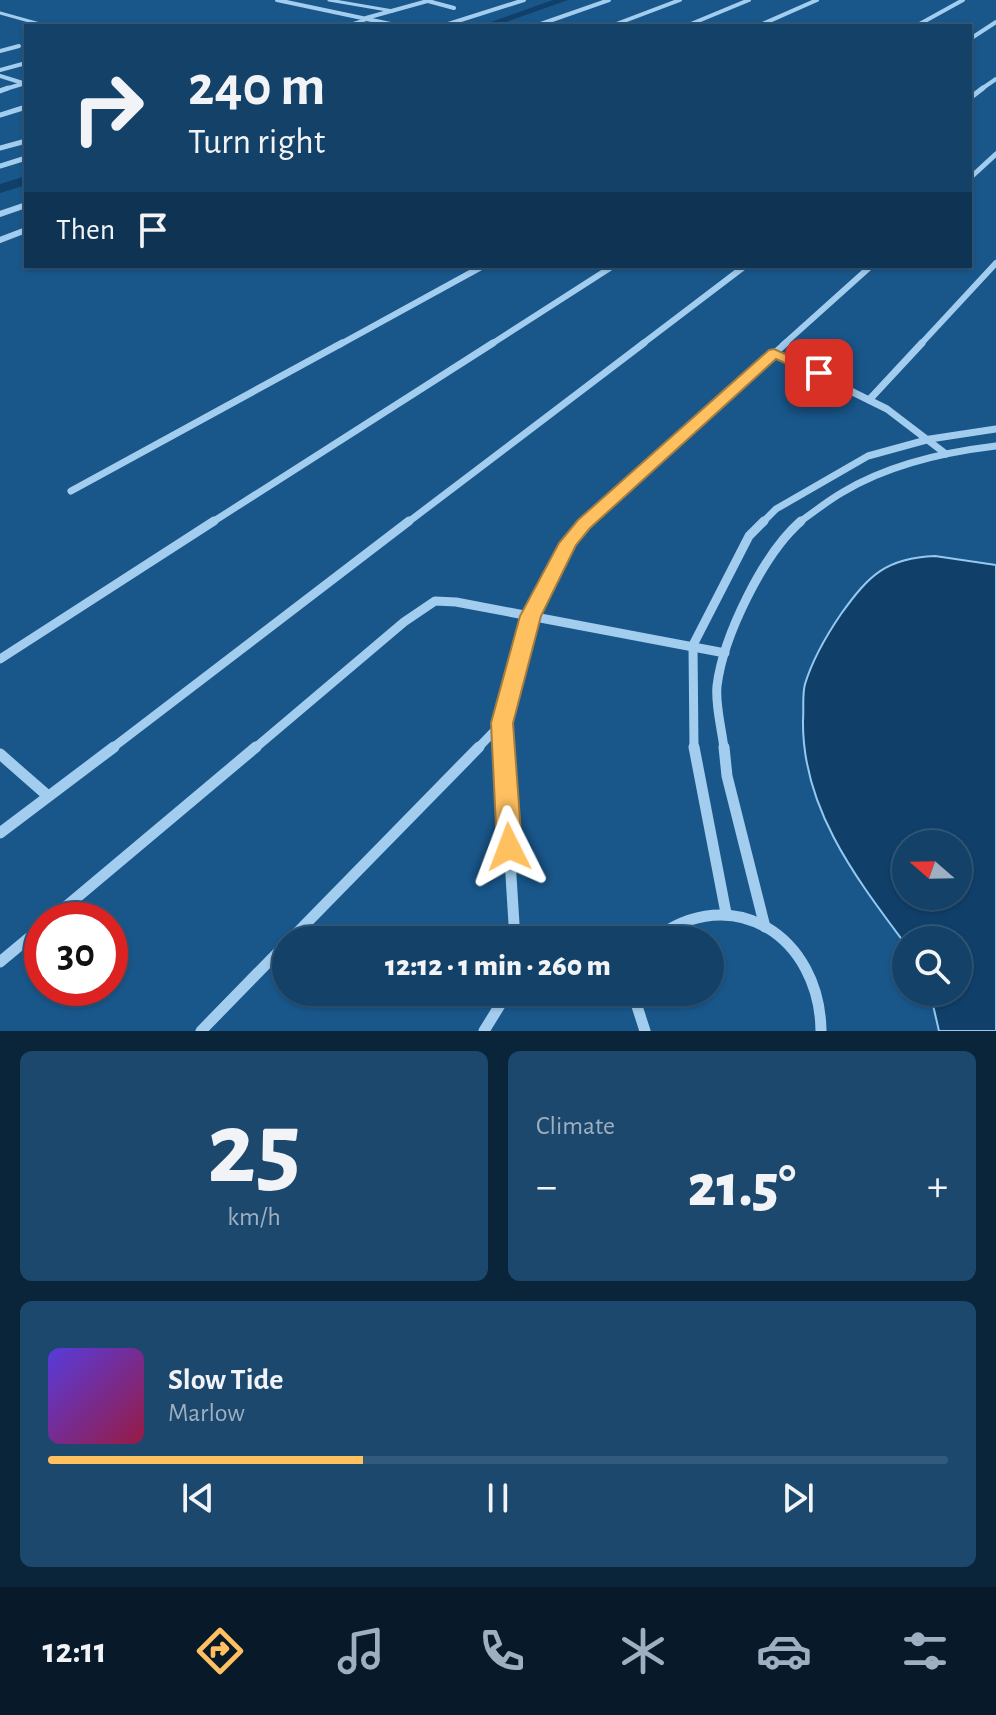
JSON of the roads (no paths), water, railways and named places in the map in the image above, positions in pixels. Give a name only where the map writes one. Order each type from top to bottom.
[{"type":"street","points":[[277,0],[390,24]]},
{"type":"street","points":[[366,19],[429,0],[454,8]]},
{"type":"street","points":[[448,24],[524,0]]},
{"type":"street","points":[[541,24],[609,0]]},
{"type":"street","points":[[616,24],[680,0]]},
{"type":"street","points":[[691,24],[749,0]]},
{"type":"street","points":[[763,24],[817,0]]},
{"type":"street","points":[[920,24],[963,0]]},
{"type":"street","points":[[972,38],[996,22]]},
{"type":"street","points":[[0,51],[19,46]]},
{"type":"street","points":[[0,73],[24,64]]},
{"type":"street","points":[[0,73],[24,82]]},
{"type":"street","points":[[972,96],[996,79]]},
{"type":"street","points":[[0,91],[24,84]]},
{"type":"street","points":[[972,89],[979,91]]},
{"type":"street","points":[[0,115],[24,108]]},
{"type":"street","points":[[0,148],[24,142]]},
{"type":"street","points":[[972,176],[996,154]]},
{"type":"street","points":[[0,166],[24,159]]},
{"type":"street","points":[[0,214],[24,206]]},
{"type":"street","points":[[0,240],[24,231]]},
{"type":"street","points":[[869,400],[996,263]]},
{"type":"street","points":[[71,491],[479,268]]},
{"type":"street","points":[[0,659],[610,268]]},
{"type":"street","points":[[0,833],[742,268]]},
{"type":"street","points":[[514,926],[502,723],[531,616],[558,560],[584,524],[869,268]]},
{"type":"street","points":[[774,353],[869,400],[930,439],[946,454]]},
{"type":"street","points":[[726,913],[694,753],[693,645],[749,536],[776,509],[868,456],[930,439],[996,429]]},
{"type":"street","points":[[765,927],[727,776],[717,688],[725,653],[755,581],[797,524],[844,491],[888,471],[946,454],[996,446]]},
{"type":"street","points":[[71,902],[404,622],[435,601],[456,602],[725,653]]},
{"type":"street","points":[[304,926],[502,723]]},
{"type":"street","points":[[0,754],[48,796]]},
{"type":"street","points":[[668,926],[696,914],[726,913],[765,927],[790,946],[810,973],[820,1003],[821,1031]]},
{"type":"street","points":[[0,962],[24,942]]},
{"type":"street","points":[[201,1031],[272,958]]},
{"type":"street","points":[[484,1031],[499,1006]]},
{"type":"street","points":[[637,1006],[645,1031]]},
{"type":"lane","points":[[329,0],[393,11]]},
{"type":"lane","points":[[0,13],[40,24]]},
{"type":"lane","points":[[351,24],[366,19]]},
{"type":"water","points":[[935,556],[996,565],[996,1031],[939,1031],[933,1006],[972,1006],[972,926],[892,926],[835,840],[812,783],[805,753],[804,688],[825,639],[851,600],[870,579],[904,560]]},
{"type":"waterway","points":[[491,24],[563,0]]},
{"type":"waterway","points":[[0,189],[24,181]]}]
